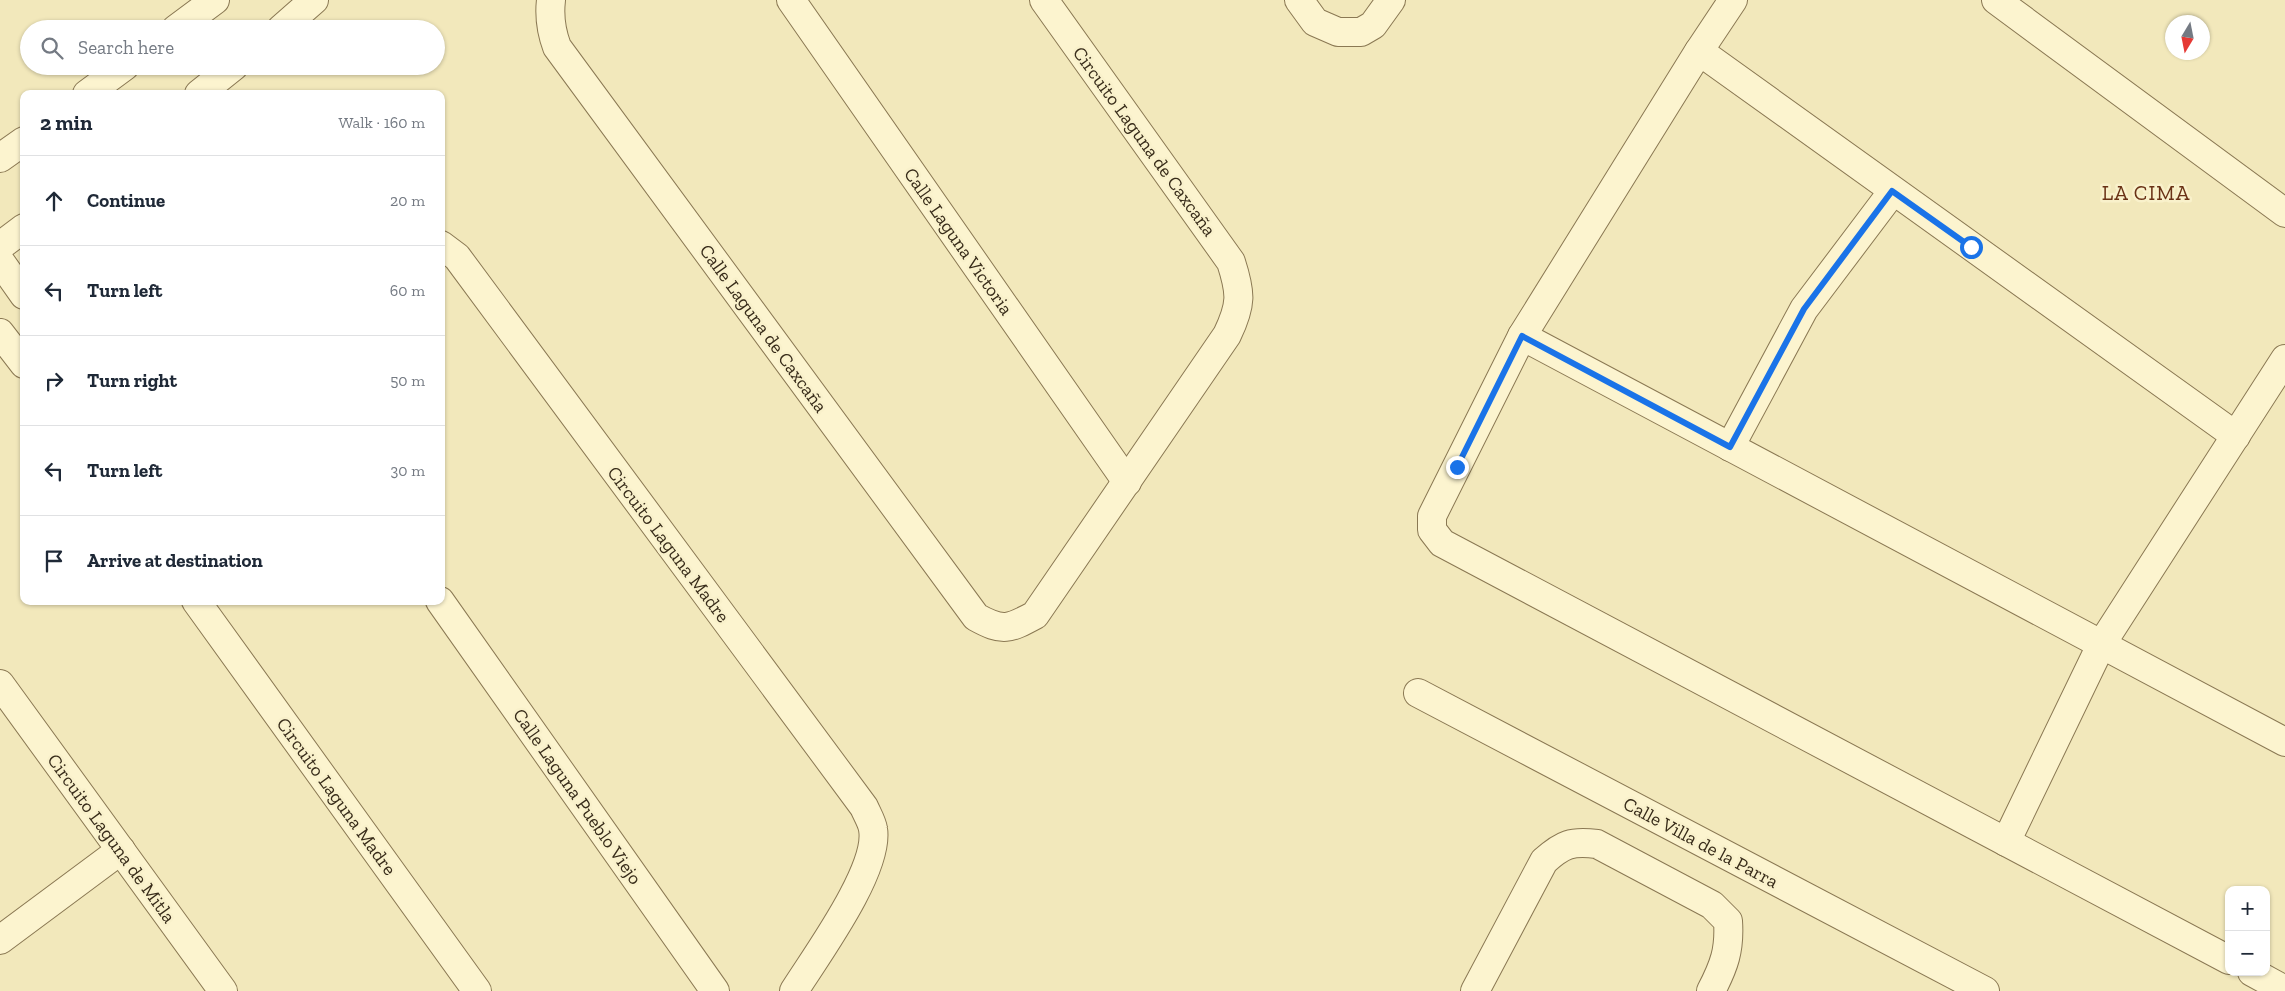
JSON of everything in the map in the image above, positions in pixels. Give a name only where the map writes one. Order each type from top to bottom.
[{"type":"street","points":[[188,20],[215,0]]},
{"type":"street","points":[[291,20],[314,0]]},
{"type":"street","name":"Calle Laguna de Caxcaña","points":[[551,0],[552,32],[557,47],[976,617],[991,625],[1013,627],[1035,615],[1127,482]]},
{"type":"street","name":"Calle Laguna Victoria","points":[[791,0],[1127,482]]},
{"type":"street","name":"Circuito Laguna de Caxcaña","points":[[1044,0],[1230,262],[1239,286],[1238,313],[1227,335],[1127,482]]},
{"type":"street","points":[[1299,0],[1315,22],[1338,32],[1361,32],[1373,26],[1391,0]]},
{"type":"street","points":[[1733,0],[1698,52],[1522,336],[1432,516],[1432,530],[1442,543],[2225,958]]},
{"type":"street","points":[[1996,0],[2285,213]]},
{"type":"street","points":[[1698,52],[2236,436]]},
{"type":"street","points":[[92,90],[113,75]]},
{"type":"street","points":[[203,90],[222,75]]},
{"type":"street","points":[[0,158],[20,144]]},
{"type":"street","points":[[1730,447],[1804,309],[1892,191]]},
{"type":"street","points":[[0,246],[20,231]]},
{"type":"street","name":"Circuito Laguna Madre","points":[[445,248],[457,257],[864,807],[873,829],[871,855],[855,893],[794,991]]},
{"type":"street","points":[[0,261],[20,289]]},
{"type":"street","points":[[0,333],[20,359]]},
{"type":"street","points":[[1522,336],[2285,742]]},
{"type":"street","points":[[2006,842],[2101,645],[2285,359]]},
{"type":"street","points":[[2259,402],[2285,398]]},
{"type":"street","name":"Circuito Laguna Madre","points":[[199,605],[478,991]]},
{"type":"street","name":"Calle Laguna Pueblo Viejo","points":[[443,605],[715,991]]},
{"type":"street","name":"Circuito Laguna de Mitla","points":[[0,684],[223,991]]},
{"type":"street","name":"Calle Villa de la Parra","points":[[1418,693],[1953,984],[1985,991]]},
{"type":"street","points":[[1475,991],[1544,861],[1560,847],[1577,842],[1597,844],[1704,900],[1712,905],[1728,921],[1729,942],[1724,967],[1711,991]]},
{"type":"street","points":[[0,940],[121,850]]},
{"type":"street","points":[[2259,976],[2285,990]]},
{"type":"district","name":"LA CIMA","points":[[2146,193]]},
{"type":"route","points":[[1457,467],[1522,336],[1730,447],[1804,309],[1892,191],[1971,247]]}]
